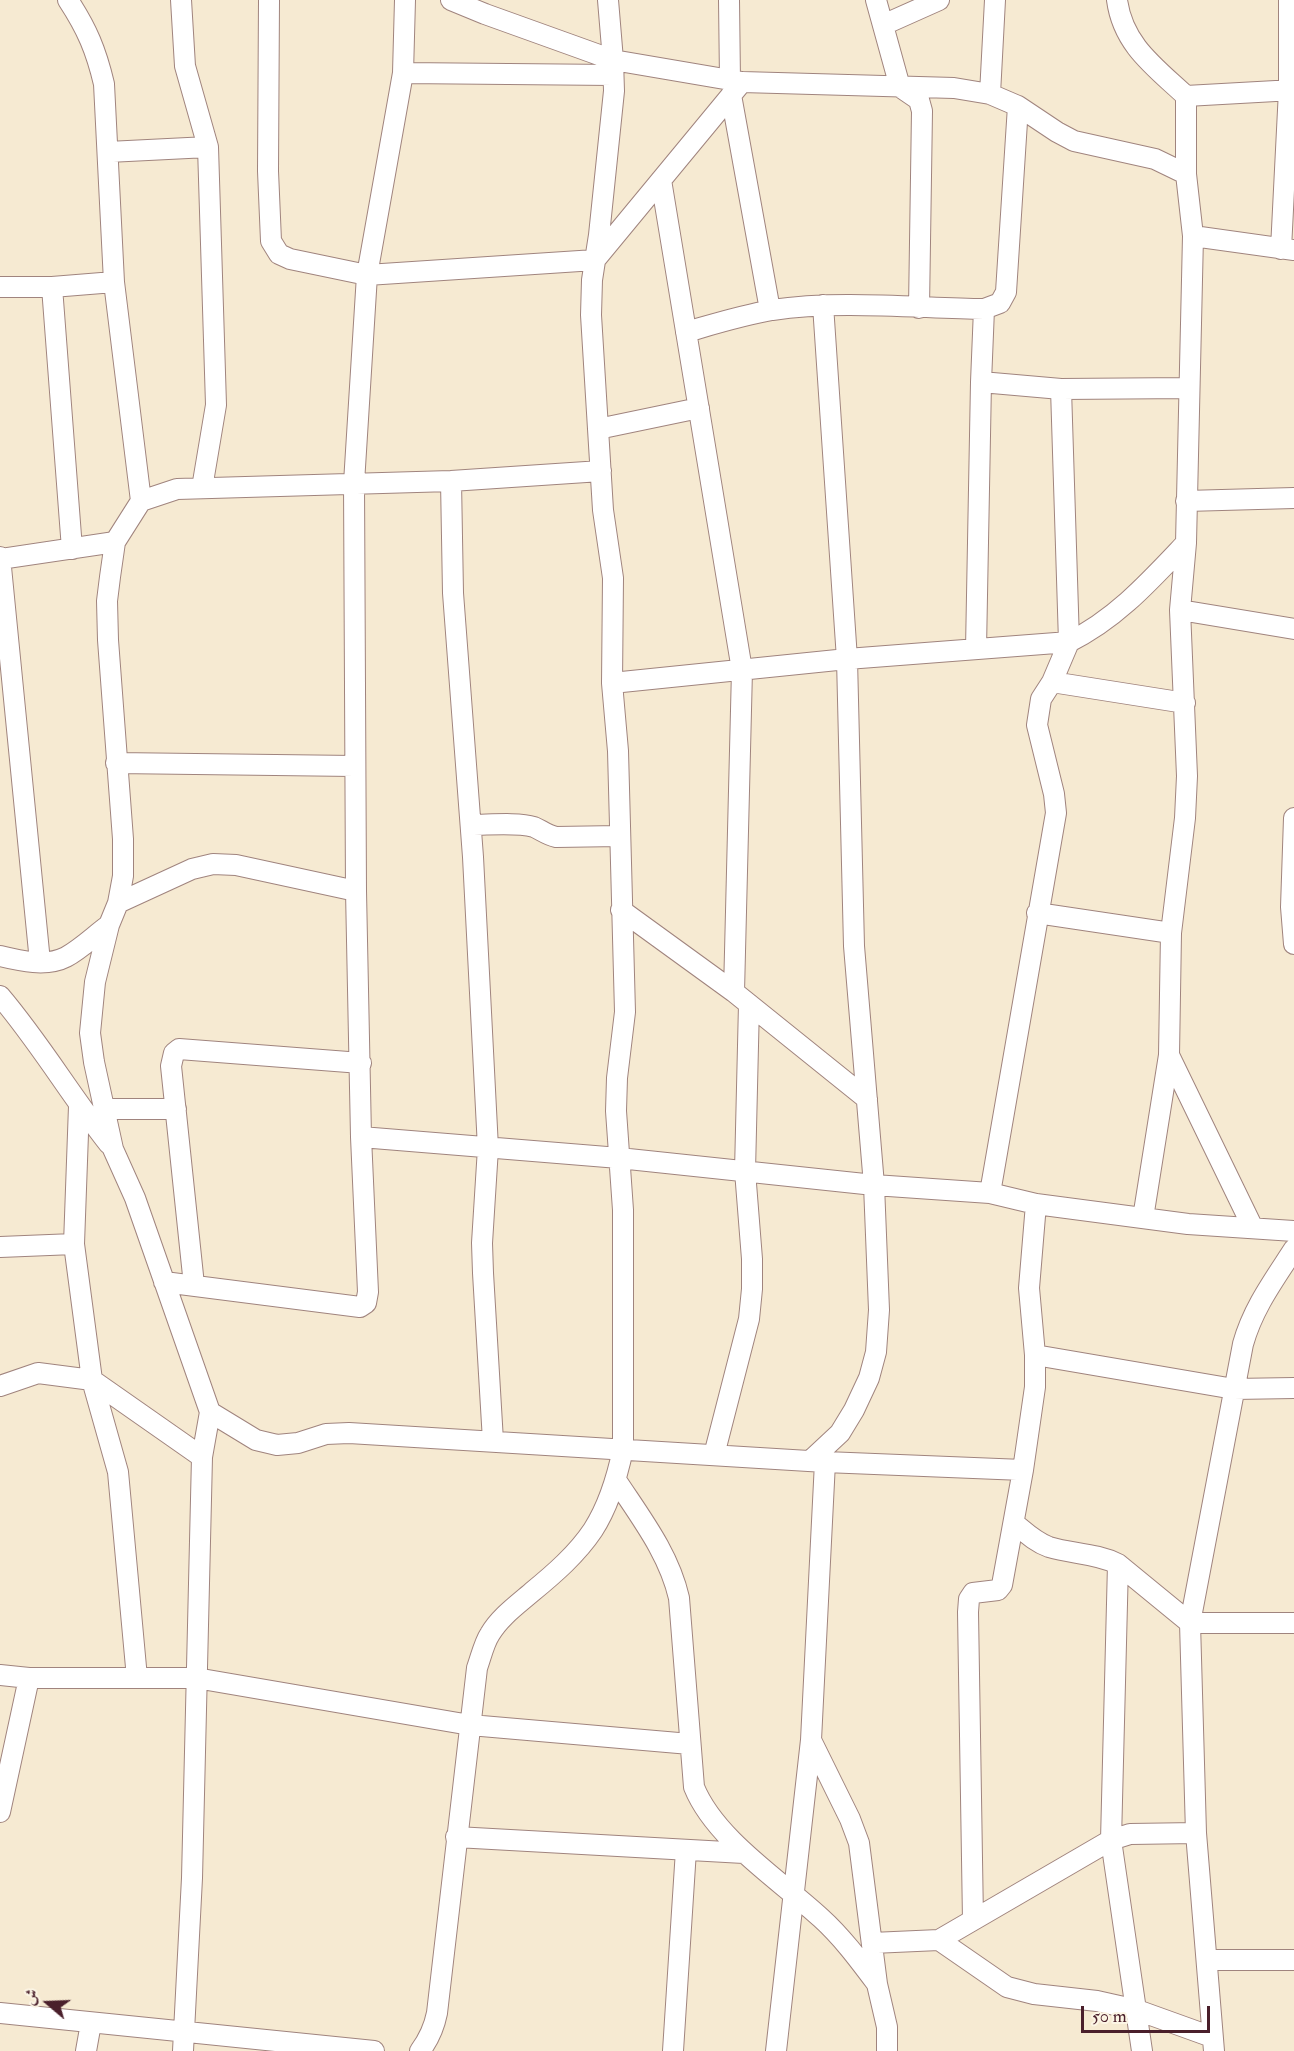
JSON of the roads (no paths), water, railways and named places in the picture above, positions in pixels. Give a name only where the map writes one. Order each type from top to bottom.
[{"type":"street","points":[[68,0],[97,53],[104,84],[114,282],[141,501]]},
{"type":"street","points":[[181,0],[185,66],[208,147],[216,405],[202,488]]},
{"type":"street","points":[[269,0],[268,171],[271,241],[279,254],[290,259],[367,275],[595,261],[734,86]]},
{"type":"street","points":[[164,1282],[360,1307],[366,1303],[368,1292],[362,1137],[354,766],[354,483],[367,275],[403,73],[405,0]]},
{"type":"street","points":[[451,0],[613,68]]},
{"type":"street","points":[[420,2051],[431,2033],[437,2013],[477,1668],[489,1634],[509,1611],[572,1556],[592,1531],[605,1508],[616,1480],[623,1449],[623,1210],[616,1078],[625,1012],[618,752],[612,683],[613,578],[603,510],[591,315],[592,279],[609,144],[613,68],[608,0]]},
{"type":"street","points":[[729,0],[734,86],[770,310]]},
{"type":"street","points":[[876,0],[900,87],[919,100],[922,111],[919,308]]},
{"type":"street","points":[[883,25],[939,0]]},
{"type":"street","points":[[990,94],[995,0]]},
{"type":"street","points":[[1117,0],[1124,30],[1137,50],[1186,96],[1292,90]]},
{"type":"street","points":[[1193,237],[1288,249],[1292,90],[1289,0]]},
{"type":"street","points":[[403,73],[613,68],[734,86],[954,88],[990,94],[1018,106],[1074,141],[1155,159],[1186,174]]},
{"type":"street","points":[[1143,1218],[1169,1055],[1171,933],[1188,776],[1180,610],[1186,543],[1193,237],[1186,174],[1186,96]]},
{"type":"street","points":[[686,332],[770,310],[823,305],[984,309],[1000,303],[1006,292],[1018,106]]},
{"type":"street","points":[[108,152],[208,147]]},
{"type":"street","points":[[661,180],[742,670],[742,998],[745,1171],[752,1259],[749,1319],[714,1455]]},
{"type":"street","points":[[0,287],[52,287],[114,282]]},
{"type":"street","points":[[52,287],[72,549]]},
{"type":"street","points":[[776,2051],[811,1740],[818,1462],[854,1410],[869,1378],[876,1352],[879,1310],[874,1185],[854,946],[847,659],[823,305]]},
{"type":"street","points":[[976,649],[984,309]]},
{"type":"street","points":[[981,382],[1061,389],[1189,388]]},
{"type":"street","points":[[990,1193],[1056,813],[1054,794],[1037,725],[1041,699],[1052,682],[1069,642],[1061,389]]},
{"type":"street","points":[[598,429],[699,408]]},
{"type":"street","points":[[183,2042],[192,1878],[202,1457],[210,1412],[135,1198],[113,1149],[90,1033],[95,982],[109,925],[118,903],[123,876],[123,838],[116,763],[107,602],[115,542],[141,501],[177,489],[451,482],[601,471]]},
{"type":"street","points":[[451,482],[453,593],[471,825],[488,1148],[483,1253],[493,1441]]},
{"type":"street","points":[[1186,501],[1294,498]]},
{"type":"street","points":[[40,962],[2,605],[0,558],[115,542]]},
{"type":"street","points":[[612,683],[847,659],[1069,642],[1092,631],[1111,617],[1145,586],[1186,543]]},
{"type":"street","points":[[1180,610],[1294,629]]},
{"type":"street","points":[[1052,682],[1185,703]]},
{"type":"street","points":[[116,763],[354,766]]},
{"type":"street","points":[[1294,818],[1291,907],[1294,944]]},
{"type":"street","points":[[471,825],[534,827],[547,835],[556,837],[619,836]]},
{"type":"street","points":[[118,903],[192,869],[213,864],[236,865],[356,891]]},
{"type":"street","points":[[621,910],[742,998],[867,1098]]},
{"type":"street","points":[[1037,913],[1171,933]]},
{"type":"street","points":[[0,956],[40,962],[66,957],[109,925]]},
{"type":"street","points":[[0,996],[79,1106],[113,1149]]},
{"type":"street","points":[[194,1286],[171,1066],[174,1053],[179,1049],[361,1063]]},
{"type":"street","points":[[1169,1055],[1253,1228]]},
{"type":"street","points":[[79,1106],[74,1244],[92,1380],[118,1472],[137,1678]]},
{"type":"street","points":[[104,1109],[176,1109]]},
{"type":"street","points":[[362,1137],[619,1158],[874,1185],[990,1193],[1036,1204],[1188,1224],[1294,1231]]},
{"type":"street","points":[[973,1920],[969,1599],[973,1593],[998,1590],[1002,1585],[1023,1470],[1035,1387],[1035,1355],[1029,1288],[1036,1204]]},
{"type":"street","points":[[0,1247],[74,1244]]},
{"type":"street","points":[[939,1940],[1007,1987],[1034,1994],[1097,2001],[1137,2010],[1213,2044],[1196,1833],[1190,1623],[1234,1389],[1249,1322],[1294,1249]]},
{"type":"street","points":[[1035,1355],[1234,1389],[1294,1388]]},
{"type":"street","points":[[0,1386],[38,1373],[92,1380],[202,1457]]},
{"type":"street","points":[[210,1412],[256,1440],[277,1445],[298,1443],[326,1434],[348,1433],[818,1462],[1023,1470]]},
{"type":"street","points":[[616,1480],[664,1554],[674,1577],[679,1598],[694,1787],[701,1804],[744,1853],[843,1939],[877,1984]]},
{"type":"street","points":[[1014,1523],[1034,1540],[1049,1547],[1105,1557],[1118,1564],[1190,1623],[1294,1623]]},
{"type":"street","points":[[1118,1564],[1111,1840],[1142,2051]]},
{"type":"street","points":[[0,1675],[29,1678],[196,1678],[470,1725],[690,1744]]},
{"type":"street","points":[[0,1812],[29,1678]]},
{"type":"street","points":[[811,1740],[859,1843],[877,1984],[886,2027],[887,2051]]},
{"type":"street","points":[[872,1944],[939,1940],[1111,1840],[1130,1834],[1196,1833]]},
{"type":"street","points":[[456,1837],[744,1853]]},
{"type":"street","points":[[673,2051],[686,1850]]},
{"type":"street","points":[[1207,1960],[1294,1960]]},
{"type":"street","points":[[0,2013],[92,2023],[183,2042],[374,2051]]},
{"type":"street","points":[[86,2051],[92,2023]]}]
